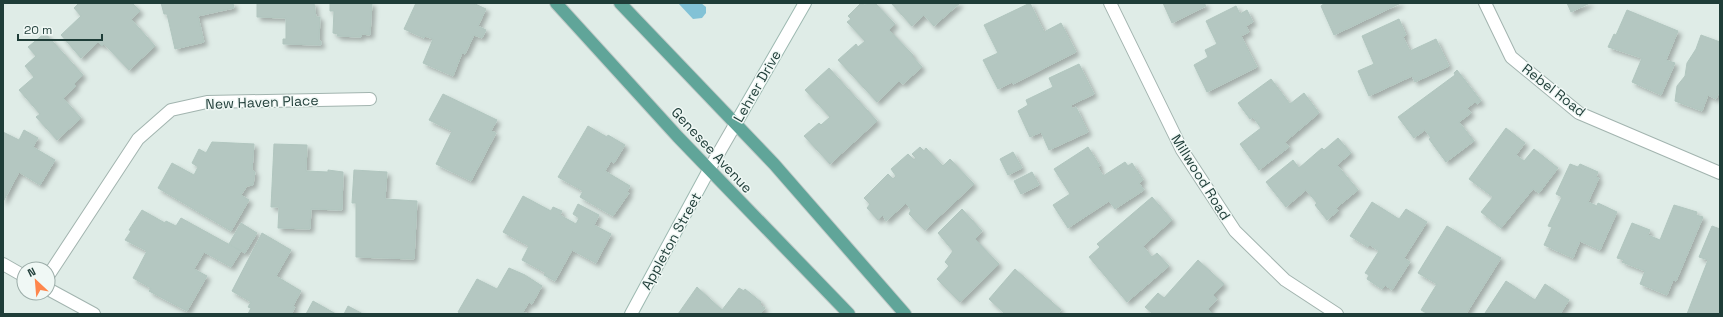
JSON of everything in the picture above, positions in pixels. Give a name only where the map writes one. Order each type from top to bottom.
[{"type":"main road","name":"Genesee Avenue","points":[[556,3],[678,137],[710,168],[849,314]]},
{"type":"main road","points":[[620,3],[736,123],[905,314]]},
{"type":"street","name":"Lehrer Drive","points":[[710,168],[805,3]]},
{"type":"street","name":"Millwood Road","points":[[1110,3],[1182,150],[1235,231],[1286,280],[1337,314]]},
{"type":"street","name":"Rebel Road","points":[[1485,3],[1511,56],[1579,113],[1720,173]]},
{"type":"street","name":"New Haven Place","points":[[56,264],[138,139],[171,110],[207,102],[370,99]]},
{"type":"street","name":"Appleton Street","points":[[631,314],[710,168]]},
{"type":"street","points":[[3,264],[16,271]]},
{"type":"street","points":[[56,293],[94,314]]},
{"type":"water","points":[[678,3],[701,3],[706,7],[706,13],[702,18],[693,19]]},
{"type":"building","points":[[79,3],[132,3],[140,11],[131,19],[155,46],[129,70],[104,44],[102,46],[98,42],[81,58],[61,35],[81,16],[74,8]]},
{"type":"building","points":[[161,3],[233,3],[234,8],[198,16],[204,42],[175,49],[167,14],[164,14]]},
{"type":"building","points":[[257,3],[314,3],[316,17],[320,17],[319,41],[321,41],[321,45],[283,44],[283,39],[286,39],[286,18],[257,17]]},
{"type":"building","points":[[330,3],[372,3],[370,35],[362,34],[361,37],[337,36],[338,34],[333,33],[334,11],[330,11]]},
{"type":"building","points":[[416,3],[473,3],[486,9],[478,26],[486,30],[482,38],[474,35],[465,54],[462,53],[453,76],[423,63],[433,39],[425,36],[424,38],[404,29]]},
{"type":"building","points":[[861,3],[865,5],[868,3],[875,3],[895,24],[889,30],[913,55],[912,56],[922,67],[903,84],[899,81],[877,102],[838,60],[856,44],[858,47],[865,41],[847,22],[851,19],[848,16]]},
{"type":"building","points":[[891,3],[960,3],[934,26],[924,15],[912,26]]},
{"type":"building","points":[[1030,3],[1044,32],[1061,23],[1076,52],[1013,84],[1012,82],[998,89],[983,60],[998,53],[984,25]]},
{"type":"building","points":[[1163,3],[1204,3],[1206,6],[1172,23]]},
{"type":"building","points":[[1325,3],[1401,3],[1334,35],[1321,6]]},
{"type":"building","points":[[1567,3],[1590,3],[1571,12]]},
{"type":"building","points":[[1236,6],[1240,14],[1247,10],[1253,22],[1246,26],[1249,32],[1241,36],[1257,67],[1207,92],[1194,65],[1208,57],[1205,50],[1217,44],[1206,21]]},
{"type":"building","points":[[1627,10],[1678,31],[1666,60],[1675,63],[1661,95],[1632,82],[1642,58],[1608,47],[1614,34],[1616,35]]},
{"type":"building","points":[[1399,19],[1406,35],[1403,37],[1410,51],[1436,39],[1449,66],[1415,82],[1412,76],[1369,96],[1358,71],[1374,64],[1362,36]]},
{"type":"building","points":[[45,33],[83,75],[74,84],[76,86],[63,98],[81,118],[57,140],[36,117],[40,114],[19,90],[34,77],[25,66],[36,56],[28,47]]},
{"type":"building","points":[[1701,35],[1720,42],[1720,90],[1716,99],[1708,95],[1702,111],[1675,101],[1677,86],[1685,76],[1687,63],[1696,49]]},
{"type":"building","points":[[1079,64],[1094,94],[1071,105],[1072,109],[1076,107],[1088,132],[1049,150],[1041,132],[1030,137],[1018,111],[1028,105],[1026,100],[1053,87],[1049,78]]},
{"type":"building","points":[[829,68],[877,121],[830,164],[804,136],[819,123],[821,125],[830,117],[805,90]]},
{"type":"building","points":[[1457,70],[1481,101],[1477,104],[1475,102],[1467,108],[1471,113],[1459,122],[1474,141],[1446,162],[1429,139],[1431,138],[1425,130],[1414,138],[1398,117],[1455,75],[1454,73]]},
{"type":"building","points":[[1271,79],[1290,104],[1304,93],[1319,113],[1285,142],[1289,147],[1259,170],[1240,144],[1261,128],[1253,117],[1250,119],[1238,103]]},
{"type":"building","points":[[443,94],[497,120],[491,131],[496,133],[471,181],[436,164],[452,131],[429,120]]},
{"type":"building","points":[[588,126],[625,145],[614,163],[611,161],[605,171],[630,186],[627,192],[629,193],[613,216],[580,197],[583,191],[558,177]]},
{"type":"building","points":[[1506,128],[1525,143],[1516,155],[1524,161],[1534,149],[1558,168],[1539,193],[1533,189],[1501,228],[1481,212],[1493,197],[1469,179]]},
{"type":"building","points":[[24,130],[38,138],[33,147],[55,160],[40,185],[19,172],[3,202],[3,132],[19,140]]},
{"type":"building","points":[[1338,138],[1351,153],[1337,165],[1358,190],[1336,208],[1338,211],[1327,220],[1315,205],[1317,203],[1306,190],[1286,207],[1266,182],[1293,160],[1299,168],[1322,148],[1324,150]]},
{"type":"building","points":[[212,142],[254,144],[252,170],[255,172],[253,185],[247,186],[241,195],[249,200],[231,231],[158,188],[172,163],[194,175],[198,167],[192,163],[199,149],[206,153]]},
{"type":"building","points":[[274,144],[307,145],[306,171],[328,172],[328,170],[343,172],[342,210],[311,209],[310,229],[278,228],[279,207],[271,207]]},
{"type":"building","points":[[920,147],[924,151],[926,148],[943,166],[950,159],[974,184],[925,230],[909,214],[911,210],[906,203],[886,221],[883,215],[878,220],[867,208],[870,204],[864,198],[888,174],[893,179],[896,176],[891,169],[908,154],[914,160],[916,158],[912,154]]},
{"type":"building","points":[[1088,147],[1100,166],[1098,167],[1103,176],[1125,162],[1128,166],[1132,163],[1143,180],[1139,183],[1144,190],[1115,209],[1109,201],[1068,228],[1053,205],[1070,194],[1054,169]]},
{"type":"building","points":[[1013,152],[1022,168],[1008,175],[1000,159]]},
{"type":"building","points":[[1570,164],[1578,167],[1580,164],[1598,172],[1596,177],[1599,178],[1588,202],[1597,206],[1598,203],[1617,212],[1600,250],[1580,241],[1573,258],[1544,245],[1552,227],[1548,226],[1562,197],[1556,194]]},
{"type":"building","points":[[354,170],[387,172],[385,199],[417,201],[414,259],[356,257],[356,203],[352,203]]},
{"type":"building","points":[[1032,172],[1039,185],[1021,194],[1014,181]]},
{"type":"building","points":[[523,196],[551,211],[553,207],[562,211],[560,215],[576,224],[579,218],[573,214],[578,204],[599,215],[594,225],[611,234],[596,263],[572,250],[555,281],[544,275],[546,273],[522,260],[529,246],[503,232]]},
{"type":"building","points":[[1152,197],[1172,220],[1143,246],[1152,257],[1157,253],[1169,266],[1127,302],[1089,257],[1100,247],[1097,244]]},
{"type":"building","points":[[1372,202],[1399,219],[1406,209],[1427,222],[1404,258],[1410,262],[1392,290],[1385,285],[1382,289],[1367,279],[1369,275],[1365,273],[1379,251],[1370,245],[1368,247],[1350,236]]},
{"type":"building","points":[[1674,205],[1697,212],[1696,215],[1703,217],[1676,281],[1673,280],[1667,295],[1640,284],[1645,271],[1622,262],[1624,260],[1617,258],[1632,223],[1650,230],[1648,235],[1660,240]]},
{"type":"building","points":[[962,209],[982,231],[975,239],[999,264],[960,302],[937,279],[949,266],[945,262],[953,251],[938,233]]},
{"type":"building","points":[[142,210],[165,223],[166,221],[176,226],[181,218],[241,251],[231,267],[204,252],[194,269],[207,276],[187,311],[149,291],[151,288],[133,278],[147,251],[125,240],[131,231],[129,230]]},
{"type":"building","points":[[241,223],[257,233],[245,253],[229,244]]},
{"type":"building","points":[[1447,226],[1501,258],[1466,314],[1428,314],[1421,310],[1437,284],[1418,273]]},
{"type":"building","points":[[1712,226],[1720,229],[1720,308],[1718,314],[1687,314],[1708,260],[1699,257]]},
{"type":"building","points":[[262,233],[291,250],[276,276],[301,291],[293,306],[295,307],[292,313],[294,314],[248,314],[251,308],[248,307],[251,302],[232,291]]},
{"type":"building","points":[[1198,260],[1224,284],[1213,295],[1217,299],[1208,309],[1213,314],[1153,314],[1145,307],[1158,293],[1164,298]]},
{"type":"building","points":[[509,268],[525,275],[542,286],[532,304],[529,302],[523,312],[528,314],[461,314],[458,312],[477,279],[497,289]]},
{"type":"building","points":[[1015,269],[1061,310],[1058,314],[1005,314],[989,299]]},
{"type":"building","points":[[1506,281],[1535,300],[1545,284],[1569,300],[1560,314],[1485,313]]},
{"type":"building","points":[[697,287],[722,310],[739,288],[744,291],[745,289],[761,302],[760,305],[765,308],[760,314],[678,314]]},
{"type":"building","points":[[313,301],[336,314],[306,314]]},
{"type":"building","points":[[348,306],[363,314],[344,314]]}]
